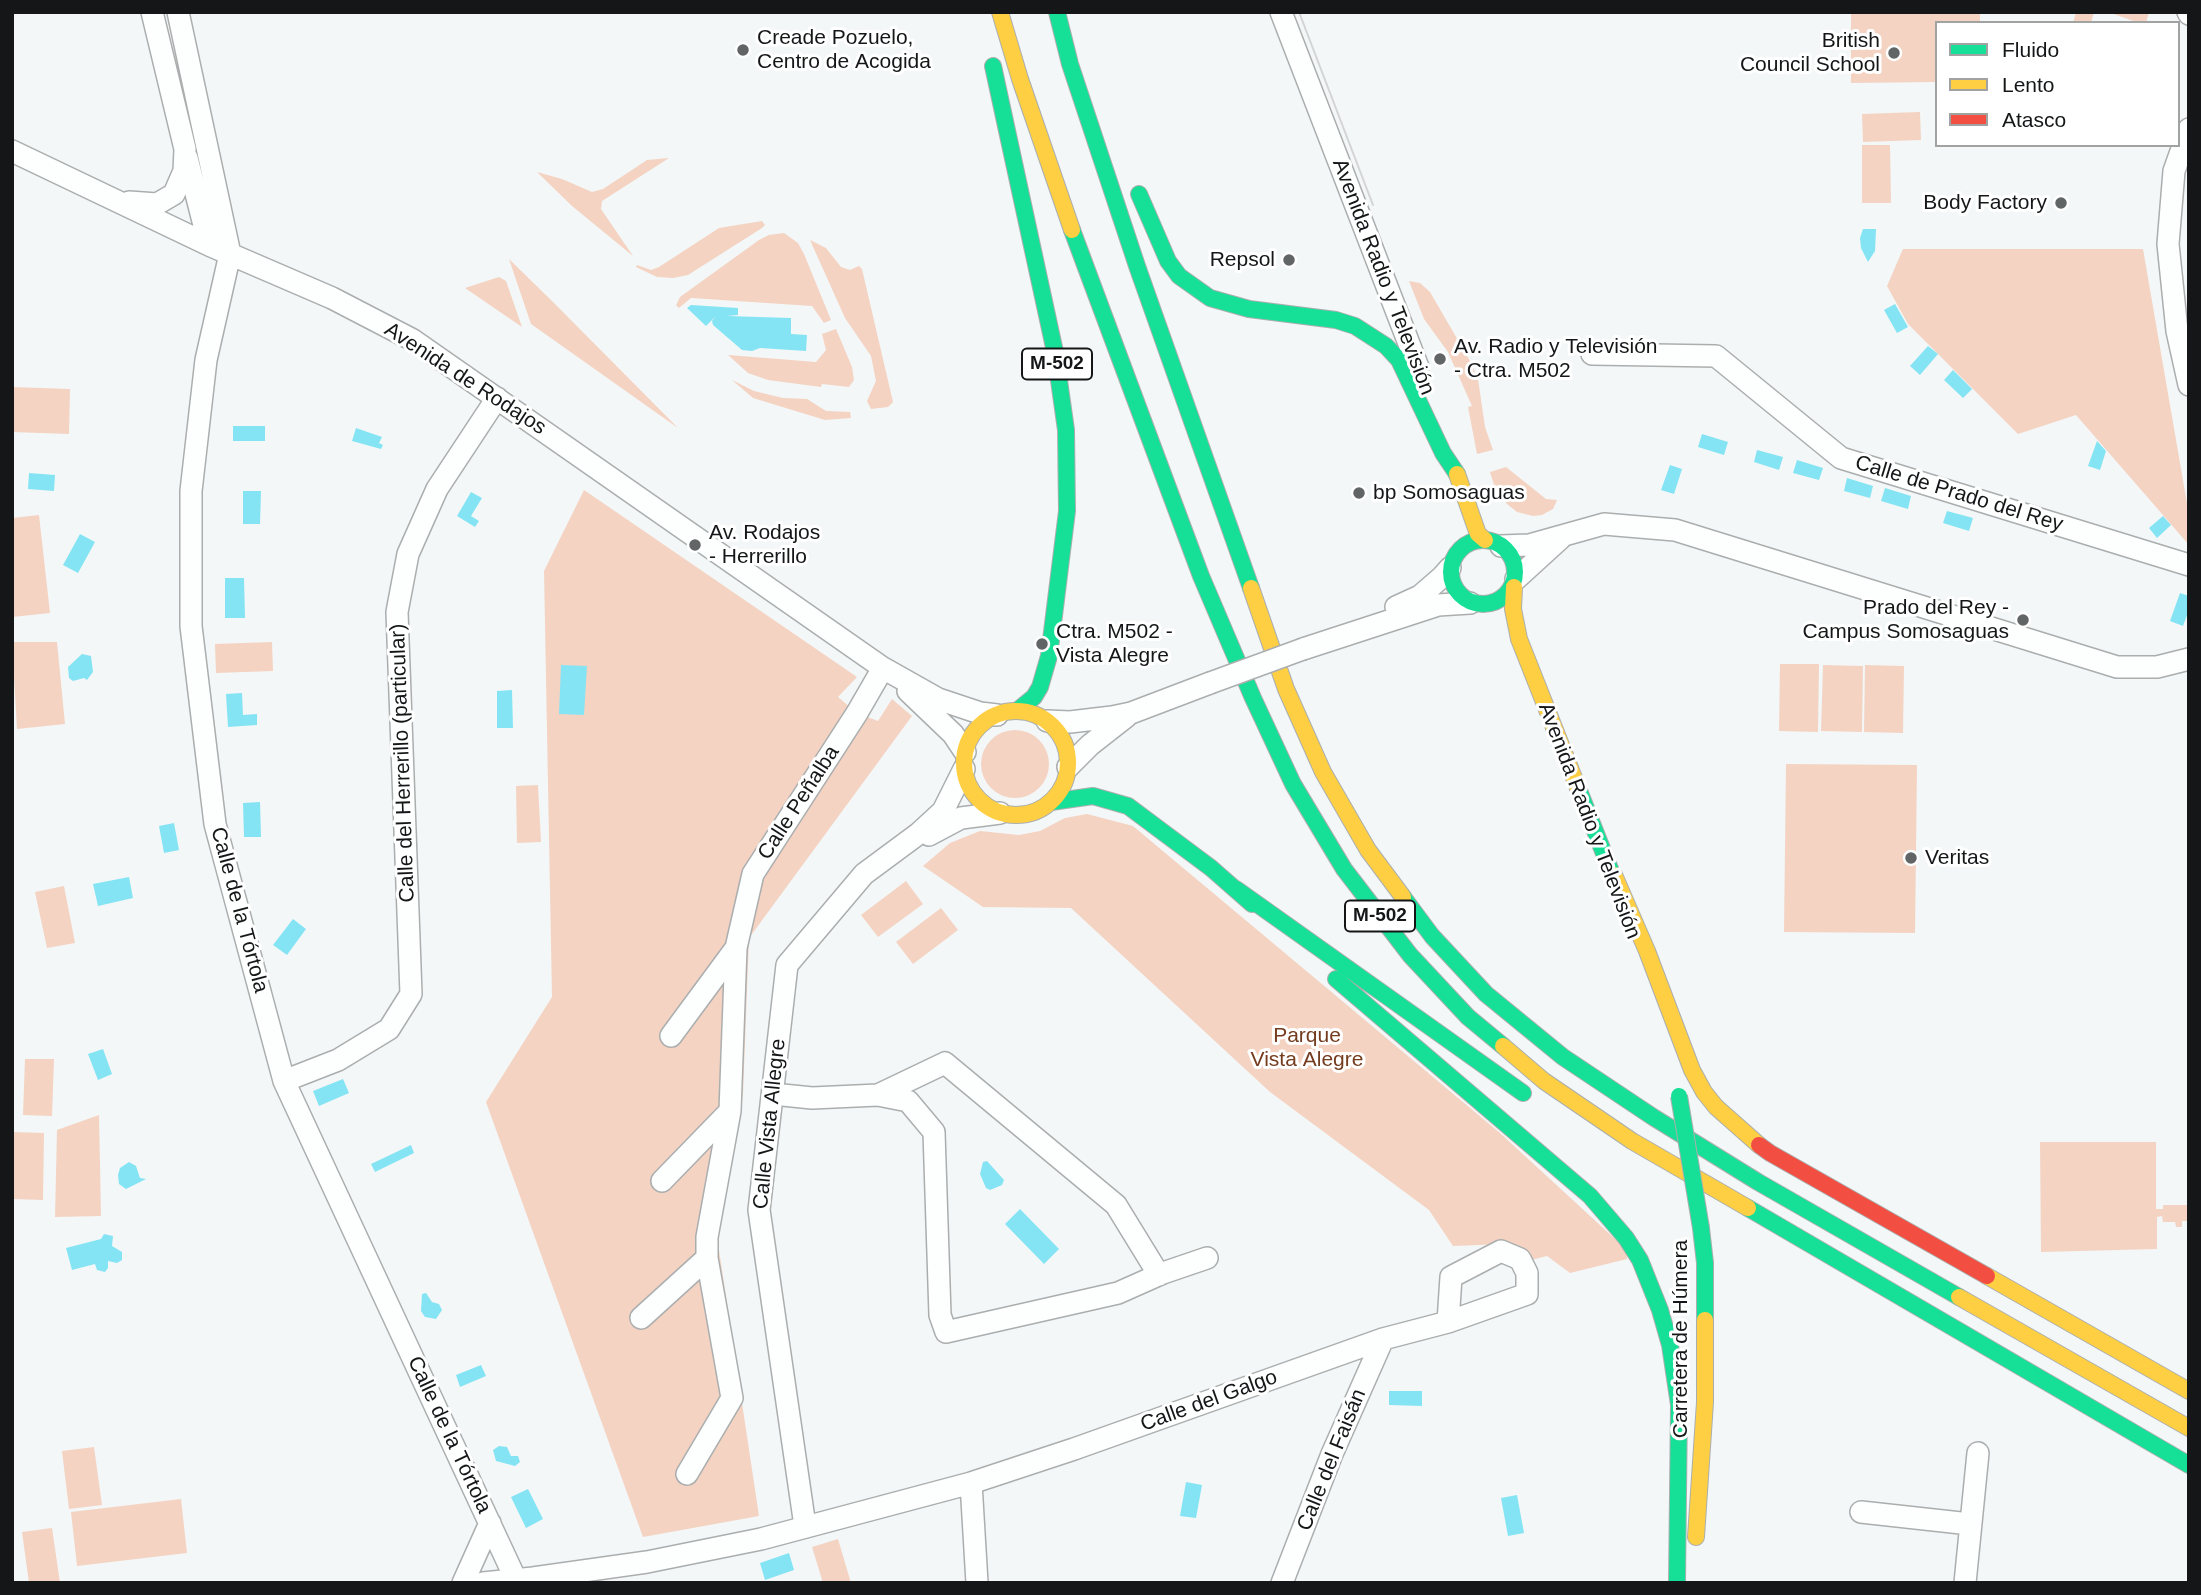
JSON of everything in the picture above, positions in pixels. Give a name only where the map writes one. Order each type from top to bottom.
[{"type":"main road","name":"M-502","points":[[1000,12],[1020,79],[1087,274],[1201,576],[1253,698],[1293,784],[1344,869],[1410,955],[1468,1017],[1544,1081],[1632,1141],[2189,1465]]},
{"type":"main road","name":"M-502","points":[[1057,12],[1070,64],[1137,266],[1286,689],[1323,772],[1368,850],[1432,936],[1486,994],[1563,1057],[1653,1117],[1769,1189],[2189,1428]]},
{"type":"main road","points":[[1070,12],[1083,47]]},
{"type":"main road","name":"M-502","points":[[989,47],[1055,352],[1066,430],[1067,511],[1049,656],[1040,687],[1034,697],[1007,713]]},
{"type":"main road","points":[[1134,180],[1168,261],[1179,276],[1193,287],[1210,298],[1229,305],[1336,320],[1355,326],[1386,346],[1399,360],[1443,453],[1457,474]]},
{"type":"main road","name":"Avenida Radio y Televisión","points":[[1457,474],[1478,534],[1493,543]]},
{"type":"main road","points":[[1473,541],[1493,543],[1514,560],[1515,583],[1506,596],[1495,603],[1469,603],[1454,586],[1450,568],[1462,546],[1473,541]]},
{"type":"main road","name":"Avenida Radio y Televisión","points":[[1515,583],[1513,609],[1519,639],[1614,875],[1672,1065]]},
{"type":"main road","points":[[1051,803],[1064,784],[1068,756],[1062,737],[1047,721],[1032,714],[1007,713],[979,727],[970,738],[965,760],[969,785],[980,801],[1000,813],[1009,815],[1027,814],[1067,798],[1093,796],[1128,806],[1236,889],[1344,986],[1590,1196],[1626,1238],[1640,1260],[1654,1294],[1670,1345],[1679,1405],[1676,1583]]},
{"type":"main road","points":[[1614,875],[1647,951],[1692,1070],[1716,1107],[1744,1133],[1770,1153],[2189,1391]]},
{"type":"main road","name":"M-502","points":[[1236,889],[1541,1106]]},
{"type":"main road","name":"Carretera de Húmera","points":[[1678,1091],[1705,1263],[1705,1402],[1695,1555]]},
{"type":"main road","points":[[1680,1191],[1716,1211]]},
{"type":"main road","name":"M-502","points":[[1786,1249],[1944,1321]]},
{"type":"street","points":[[152,12],[209,245]]},
{"type":"street","points":[[178,12],[230,254]]},
{"type":"street","name":"Avenida Radio y Televisión","points":[[1281,12],[1402,323],[1457,474]]},
{"type":"street","points":[[2189,129],[2174,171],[2168,244],[2177,331],[2189,385]]},
{"type":"street","points":[[118,201],[157,204],[174,194],[184,171],[185,149]]},
{"type":"street","name":"Avenida de Rodajos","points":[[12,151],[209,245],[332,298],[413,340],[883,668],[957,707],[1007,713]]},
{"type":"street","name":"Calle de la Tórtola","points":[[230,254],[206,360],[191,491],[191,625],[215,824],[284,1081],[516,1580]]},
{"type":"street","name":"Calle de Prado del Rey","points":[[1592,354],[1716,356],[1841,458],[2189,565]]},
{"type":"street","name":"Calle del Herrerillo (particular)","points":[[284,1081],[338,1060],[389,1029],[411,994],[397,612],[408,554],[437,489],[497,398]]},
{"type":"street","points":[[1493,543],[1529,545],[1604,524],[1675,530],[2118,667],[2157,667],[2189,659]]},
{"type":"street","points":[[1515,583],[1566,534]]},
{"type":"street","points":[[1303,649],[1420,596],[1450,568]]},
{"type":"street","points":[[1047,721],[1090,721],[1131,713],[1303,649],[1438,605],[1469,603]]},
{"type":"street","name":"Avenida de Rodajos","points":[[883,668],[953,734],[965,760]]},
{"type":"street","name":"Calle Peñalba","points":[[687,1475],[732,1398],[707,1258],[707,1237],[730,1111],[736,948],[753,874],[883,668]]},
{"type":"street","points":[[1068,767],[1090,745],[1131,713]]},
{"type":"street","name":"Calle Vista Allegre","points":[[805,1526],[759,1210],[787,965],[864,874],[918,835],[943,811],[965,760]]},
{"type":"street","name":"Calle Vista Allegre","points":[[864,874],[961,818],[1000,813]]},
{"type":"street","name":"Calle Peñalba","points":[[671,1036],[736,948]]},
{"type":"street","points":[[878,1095],[945,1063],[1116,1205],[1159,1275]]},
{"type":"street","points":[[773,1094],[812,1098],[878,1095],[908,1101],[933,1132],[940,1315],[946,1332],[1118,1293],[1207,1258]]},
{"type":"street","points":[[662,1181],[730,1111]]},
{"type":"street","name":"Calle del Galgo","points":[[483,1583],[647,1562],[761,1539],[971,1483],[1074,1450],[1383,1339],[1448,1322],[1527,1294],[1527,1273],[1520,1259],[1501,1251],[1451,1276],[1448,1322]]},
{"type":"street","points":[[640,1318],[707,1258]]},
{"type":"street","name":"Calle del Faisán","points":[[1282,1583],[1332,1454],[1383,1339]]},
{"type":"street","points":[[1965,1583],[1978,1453]]},
{"type":"street","points":[[971,1483],[977,1583]]},
{"type":"street","points":[[1861,1512],[1970,1524]]},
{"type":"street","name":"Calle de la Tórtola","points":[[463,1583],[490,1523]]},
{"type":"street","points":[[647,1562],[653,1583]]},
{"type":"green space","name":"British Council School","points":[[1851,12],[1980,12],[1980,21],[1935,21],[1935,82],[1851,83]]},
{"type":"green space","points":[[2076,12],[2094,12],[2092,21],[2074,21]]},
{"type":"green space","points":[[2108,12],[2149,12],[2147,21],[2133,21]]},
{"type":"green space","points":[[1920,112],[1921,140],[1863,142],[1862,114]]},
{"type":"green space","points":[[1862,145],[1890,145],[1891,203],[1862,203]]},
{"type":"green space","points":[[669,158],[602,201],[601,209],[633,256],[572,206],[537,172],[592,192],[603,189],[647,160]]},
{"type":"green space","points":[[762,221],[765,225],[762,228],[688,275],[657,277],[636,267],[637,265],[651,270],[659,267],[719,228]]},
{"type":"green space","points":[[784,233],[798,243],[804,254],[831,320],[824,323],[812,306],[691,298],[679,308],[676,305],[680,297],[759,240],[769,235]]},
{"type":"green space","points":[[810,240],[826,248],[841,267],[850,270],[859,266],[862,269],[893,402],[888,407],[871,409],[867,401],[876,381],[871,356],[845,318]]},
{"type":"green space","points":[[1903,249],[2143,249],[2189,515],[2189,545],[2076,415],[2018,434],[1908,324],[1887,286]]},
{"type":"green space","points":[[509,259],[554,303],[678,428],[531,324]]},
{"type":"green space","points":[[499,277],[506,281],[522,327],[465,288]]},
{"type":"green space","points":[[1409,281],[1420,283],[1430,292],[1470,361],[1478,379],[1485,427],[1493,450],[1477,454],[1468,407],[1472,406],[1448,352],[1424,319]]},
{"type":"green space","points":[[836,329],[852,367],[854,380],[849,387],[822,384],[821,387],[768,380],[748,373],[728,355],[816,362],[826,350],[822,334]]},
{"type":"green space","points":[[732,380],[754,391],[783,398],[807,399],[826,411],[850,412],[851,418],[825,420],[753,398]]},
{"type":"green space","points":[[12,387],[70,389],[69,434],[12,432]]},
{"type":"green space","points":[[1506,467],[1546,499],[1557,500],[1553,509],[1533,516],[1517,512],[1507,504],[1495,488],[1490,472]]},
{"type":"green space","points":[[584,490],[857,677],[838,697],[857,713],[878,721],[892,699],[912,716],[749,938],[743,1094],[716,1230],[759,1516],[643,1537],[486,1102],[552,997],[544,571]]},
{"type":"green space","points":[[39,515],[50,613],[12,617],[12,518]]},
{"type":"green space","points":[[12,642],[57,642],[65,724],[17,729]]},
{"type":"green space","points":[[272,642],[273,671],[216,673],[215,644]]},
{"type":"green space","points":[[1780,664],[1819,664],[1818,732],[1779,731]]},
{"type":"green space","points":[[1823,665],[1863,666],[1862,732],[1821,731]]},
{"type":"green space","points":[[1865,665],[1904,666],[1903,733],[1864,732]]},
{"type":"green space","points":[[1015,730],[1028,733],[1039,740],[1046,751],[1049,764],[1046,777],[1039,788],[1028,795],[1015,798],[1002,795],[991,788],[984,777],[981,764],[984,751],[991,740],[1002,733]]},
{"type":"green space","points":[[1786,764],[1917,765],[1915,933],[1784,932]]},
{"type":"green space","points":[[538,785],[541,842],[517,843],[516,786]]},
{"type":"green space","name":"Parque Vista Alegre","points":[[1087,814],[1133,826],[1500,1133],[1626,1249],[1627,1259],[1570,1273],[1547,1256],[1531,1260],[1505,1244],[1453,1246],[1429,1210],[1270,1092],[1071,908],[983,907],[923,866],[950,843],[980,831],[1019,835],[1040,831],[1065,818]]},
{"type":"green space","points":[[906,881],[923,904],[878,937],[861,915]]},
{"type":"green space","points":[[64,886],[75,943],[47,948],[35,892]]},
{"type":"green space","points":[[941,908],[958,930],[913,964],[896,942]]},
{"type":"green space","points":[[25,1059],[54,1059],[52,1116],[23,1115]]},
{"type":"green space","points":[[99,1115],[101,1216],[55,1217],[57,1130]]},
{"type":"green space","points":[[13,1132],[44,1133],[43,1200],[12,1199]]},
{"type":"green space","points":[[2040,1142],[2156,1142],[2156,1209],[2163,1209],[2163,1205],[2189,1205],[2189,1221],[2182,1221],[2182,1227],[2176,1227],[2175,1222],[2163,1222],[2162,1216],[2157,1217],[2157,1249],[2041,1252]]},
{"type":"green space","points":[[94,1447],[102,1505],[69,1509],[62,1451]]},
{"type":"green space","points":[[181,1499],[187,1553],[77,1566],[71,1512]]},
{"type":"green space","points":[[52,1528],[60,1583],[29,1583],[22,1532]]},
{"type":"green space","points":[[838,1539],[851,1583],[823,1583],[812,1547]]},
{"type":"water","points":[[1863,229],[1876,229],[1875,251],[1868,262],[1861,248]]},
{"type":"water","points":[[1895,304],[1908,327],[1897,333],[1884,310]]},
{"type":"water","points":[[691,305],[738,308],[738,315],[727,316],[791,318],[791,334],[807,335],[806,351],[760,348],[742,350],[713,325],[712,321],[716,316],[706,326],[687,308]]},
{"type":"water","points":[[1928,346],[1938,354],[1920,375],[1910,366]]},
{"type":"water","points":[[1953,370],[1972,389],[1963,398],[1944,380]]},
{"type":"water","points":[[233,426],[265,426],[265,441],[233,441]]},
{"type":"water","points":[[356,428],[382,437],[379,443],[383,445],[381,449],[352,441]]},
{"type":"water","points":[[1702,434],[1728,442],[1724,455],[1698,447]]},
{"type":"water","points":[[2097,441],[2106,451],[2100,470],[2088,466]]},
{"type":"water","points":[[1757,450],[1783,457],[1779,470],[1754,462]]},
{"type":"water","points":[[1797,460],[1823,468],[1819,480],[1793,473]]},
{"type":"water","points":[[1670,465],[1682,469],[1674,494],[1661,490]]},
{"type":"water","points":[[29,473],[55,475],[54,491],[28,489]]},
{"type":"water","points":[[1847,478],[1873,486],[1870,498],[1844,491]]},
{"type":"water","points":[[1885,488],[1911,496],[1908,509],[1881,501]]},
{"type":"water","points":[[243,491],[261,491],[260,524],[243,524]]},
{"type":"water","points":[[471,492],[482,498],[471,516],[479,521],[475,527],[457,516]]},
{"type":"water","points":[[1947,511],[1973,518],[1969,531],[1943,523]]},
{"type":"water","points":[[2163,516],[2171,525],[2157,538],[2149,528]]},
{"type":"water","points":[[80,534],[95,542],[78,573],[63,565]]},
{"type":"water","points":[[225,578],[244,578],[245,618],[225,618]]},
{"type":"water","points":[[2180,593],[2189,596],[2189,610],[2183,626],[2170,621]]},
{"type":"water","points":[[82,654],[91,656],[93,672],[87,680],[84,678],[73,681],[69,678],[68,667]]},
{"type":"water","points":[[561,665],[587,666],[584,715],[559,714]]},
{"type":"water","points":[[512,690],[513,728],[497,728],[497,691]]},
{"type":"water","points":[[242,693],[243,715],[257,714],[257,725],[228,727],[226,694]]},
{"type":"water","points":[[260,802],[261,837],[244,837],[243,803]]},
{"type":"water","points":[[174,823],[179,850],[164,853],[159,826]]},
{"type":"water","points":[[129,877],[133,898],[98,906],[93,884]]},
{"type":"water","points":[[293,919],[306,929],[287,955],[273,945]]},
{"type":"water","points":[[103,1049],[112,1074],[98,1080],[88,1054]]},
{"type":"water","points":[[343,1079],[349,1093],[319,1106],[313,1091]]},
{"type":"water","points":[[411,1145],[414,1153],[375,1172],[371,1164]]},
{"type":"water","points":[[987,1161],[1004,1180],[1002,1185],[990,1190],[986,1188],[980,1174],[983,1162]]},
{"type":"water","points":[[129,1162],[136,1166],[140,1178],[146,1179],[126,1189],[119,1184],[118,1175],[120,1168]]},
{"type":"water","points":[[1020,1209],[1059,1249],[1044,1264],[1005,1224]]},
{"type":"water","points":[[104,1234],[113,1236],[112,1246],[122,1252],[122,1260],[117,1263],[108,1261],[105,1272],[97,1270],[95,1264],[72,1270],[66,1248],[101,1239]]},
{"type":"water","points":[[426,1293],[442,1310],[436,1319],[425,1317],[421,1311],[422,1294]]},
{"type":"water","points":[[481,1365],[486,1376],[460,1387],[456,1375]]},
{"type":"water","points":[[1389,1391],[1422,1391],[1422,1406],[1389,1405]]},
{"type":"water","points":[[499,1446],[507,1447],[511,1456],[518,1456],[520,1462],[515,1466],[496,1461],[493,1450]]},
{"type":"water","points":[[1186,1482],[1202,1485],[1196,1518],[1180,1516]]},
{"type":"water","points":[[528,1489],[543,1519],[526,1528],[511,1497]]},
{"type":"water","points":[[1517,1495],[1524,1533],[1508,1536],[1501,1498]]},
{"type":"water","points":[[789,1553],[794,1570],[765,1580],[760,1563]]},
{"type":"tram line","points":[[1299,12],[1373,205]]},
{"type":"traffic: fast","points":[[1057,12],[1070,64],[1137,266],[1251,588]]},
{"type":"traffic: fast","points":[[993,66],[1055,352],[1066,430],[1067,511],[1049,656],[1040,687],[1034,697],[1017,711]]},
{"type":"traffic: fast","points":[[1139,194],[1168,261],[1179,276],[1210,298],[1249,309],[1336,320],[1355,326],[1386,346],[1399,360],[1443,453],[1457,474]]},
{"type":"traffic: fast","points":[[1072,230],[1201,576],[1293,784],[1344,869],[1410,955],[1468,1017],[1503,1046]]},
{"type":"traffic: fast","points":[[1477,540],[1489,540],[1506,549],[1513,560],[1515,572],[1513,584],[1506,595],[1489,604],[1477,604],[1465,599],[1456,590],[1451,578],[1451,566],[1456,554],[1465,545],[1477,540]]},
{"type":"traffic: fast","points":[[1578,788],[1620,894]]},
{"type":"traffic: fast","points":[[1051,802],[1093,796],[1128,806],[1211,868],[1252,904]]},
{"type":"traffic: fast","points":[[1236,889],[1523,1093]]},
{"type":"traffic: fast","points":[[1403,897],[1432,936],[1486,994],[1563,1057],[1758,1182],[1959,1297]]},
{"type":"traffic: fast","points":[[1336,979],[1590,1196],[1626,1238],[1640,1260],[1660,1310],[1670,1345],[1679,1405],[1677,1583]]},
{"type":"traffic: fast","points":[[1679,1096],[1701,1228]]},
{"type":"traffic: fast","points":[[1748,1208],[2189,1465]]},
{"type":"traffic: fast","points":[[1701,1228],[1705,1263],[1705,1320]]},
{"type":"traffic: slow","points":[[1000,12],[1072,230]]},
{"type":"traffic: slow","points":[[1457,474],[1478,534],[1485,540]]},
{"type":"traffic: slow","points":[[1514,587],[1513,609],[1519,639],[1578,788]]},
{"type":"traffic: slow","points":[[1251,588],[1286,689],[1323,772],[1368,850],[1403,897]]},
{"type":"traffic: slow","points":[[1016,711],[1036,715],[1053,726],[1064,743],[1068,763],[1064,783],[1053,800],[1036,811],[1016,815],[996,811],[979,800],[968,783],[964,763],[968,743],[979,726],[996,715],[1016,711]]},
{"type":"traffic: slow","points":[[1614,875],[1647,951],[1692,1070],[1716,1107],[1759,1145]]},
{"type":"traffic: slow","points":[[1503,1046],[1544,1081],[1632,1141],[1748,1208]]},
{"type":"traffic: slow","points":[[1987,1276],[2189,1391]]},
{"type":"traffic: slow","points":[[1959,1297],[2189,1428]]},
{"type":"traffic: slow","points":[[1696,1537],[1705,1402],[1705,1320]]},
{"type":"traffic: jam","points":[[1759,1145],[1987,1276]]},
{"type":"place","name":"Creade Pozuelo, Centro de Acogida","points":[[743,50]]},
{"type":"place","name":"British Council School","points":[[1894,53]]},
{"type":"place","name":"Body Factory","points":[[2061,203]]},
{"type":"place","name":"Repsol","points":[[1289,260]]},
{"type":"place","name":"Av. Radio y Televisión - Ctra. M502","points":[[1440,359]]},
{"type":"place","name":"bp Somosaguas","points":[[1359,493]]},
{"type":"place","name":"Av. Rodajos - Herrerillo","points":[[695,545]]},
{"type":"place","name":"Prado del Rey - Campus Somosaguas","points":[[2023,620]]},
{"type":"place","name":"Ctra. M502 - Vista Alegre","points":[[1042,644]]},
{"type":"place","name":"Veritas","points":[[1911,858]]}]
